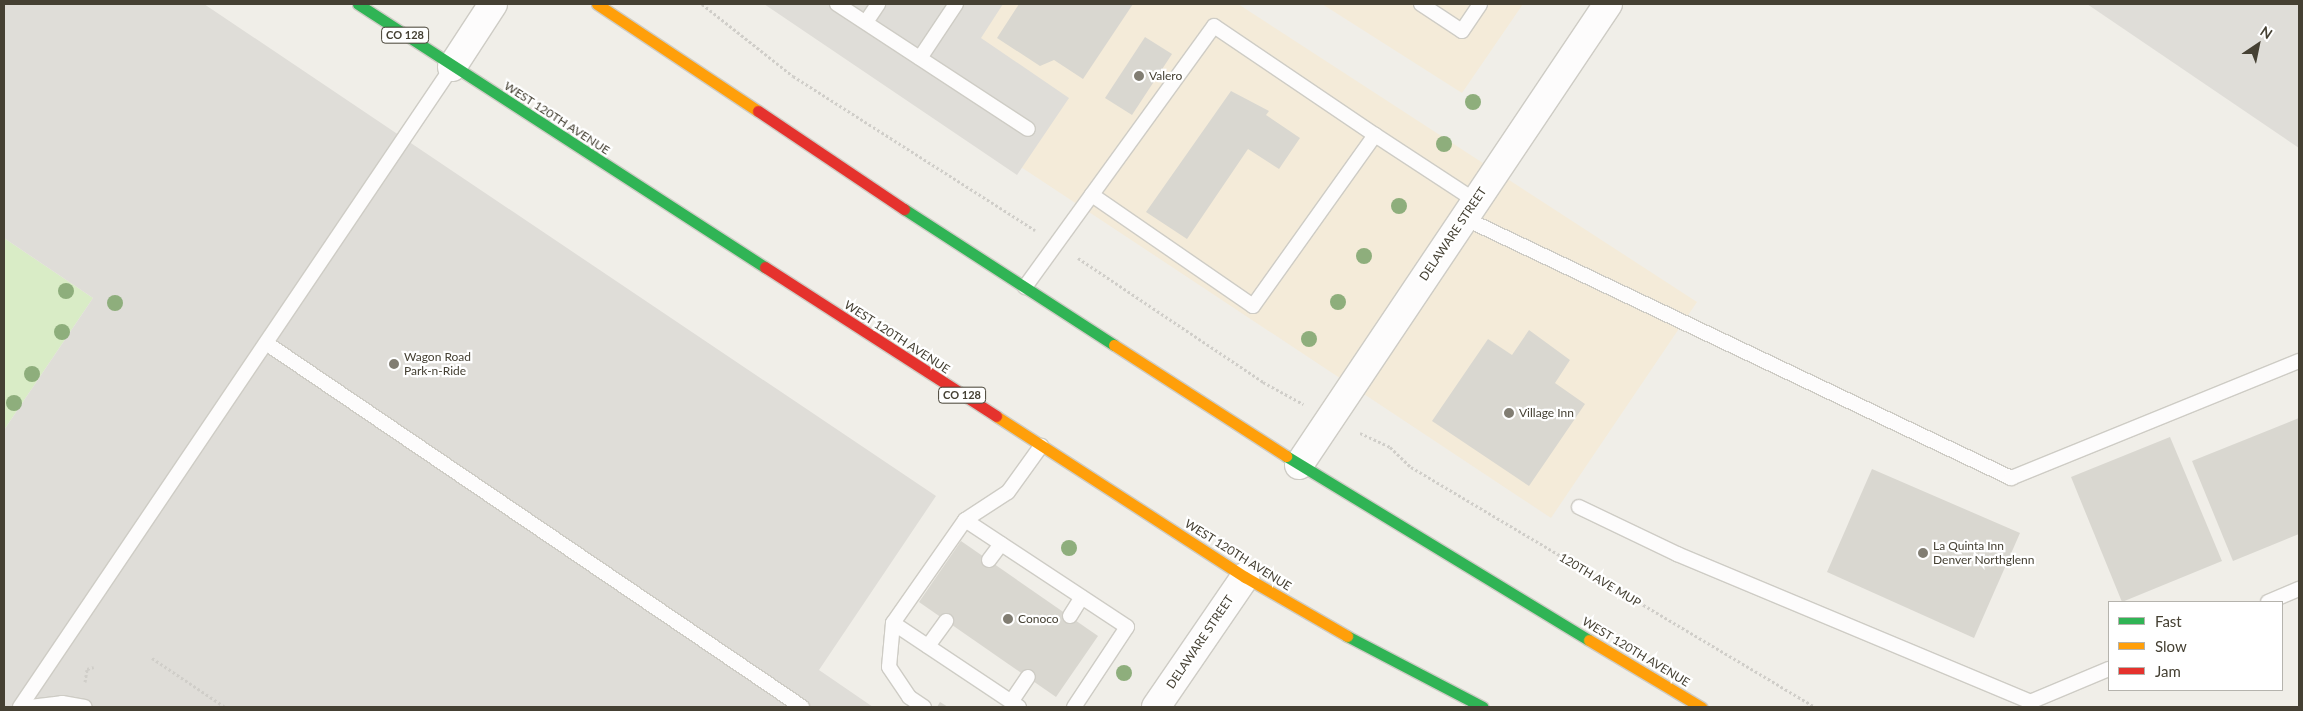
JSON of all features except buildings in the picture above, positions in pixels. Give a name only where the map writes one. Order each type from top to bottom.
[{"type":"main road","name":"WEST 120TH AVENUE","points":[[358,4],[1041,446],[1307,615],[1483,707]]},
{"type":"main road","name":"WEST 120TH AVENUE","points":[[597,4],[1025,287],[1299,465],[1701,707]]},
{"type":"street","points":[[452,66],[493,4]]},
{"type":"street","name":"DELAWARE STREET","points":[[1299,465],[1608,4]]},
{"type":"street","name":"DELAWARE STREET","points":[[1156,707],[1245,576]]},
{"type":"lane","points":[[837,4],[1028,129]]},
{"type":"lane","points":[[866,22],[878,4]]},
{"type":"lane","points":[[920,58],[956,4]]},
{"type":"lane","points":[[1421,4],[1462,31],[1480,4]]},
{"type":"lane","points":[[1025,287],[1214,26],[1375,135],[1470,209],[2011,478],[2299,361]]},
{"type":"lane","points":[[20,707],[452,66]]},
{"type":"lane","points":[[1092,195],[1252,306],[1375,135]]},
{"type":"lane","points":[[266,343],[802,707]]},
{"type":"lane","points":[[924,707],[909,697],[889,668],[893,623],[965,520],[1008,492],[1041,446]]},
{"type":"lane","points":[[1579,506],[1677,554],[2030,702],[2108,669]]},
{"type":"lane","points":[[965,520],[1127,627],[1074,707]]},
{"type":"lane","points":[[990,560],[1001,544]]},
{"type":"lane","points":[[2270,601],[2299,589]]},
{"type":"lane","points":[[1070,616],[1082,597]]},
{"type":"lane","points":[[928,646],[946,621]]},
{"type":"lane","points":[[893,623],[1015,705],[1028,677]]},
{"type":"lane","points":[[30,707],[45,703],[85,707]]},
{"type":"path","name":"120TH AVE MUP","points":[[1390,447],[1411,467],[1814,707]]},
{"type":"path","points":[[152,658],[225,707]]},
{"type":"path","points":[[87,669],[94,667]]},
{"type":"shaded area","name":"Wagon Road Park-n-Ride","points":[[4,4],[204,4],[936,496],[819,670],[873,707],[4,707],[4,430],[93,298],[4,238]]},
{"type":"shaded area","points":[[764,4],[1003,4],[981,38],[1069,98],[1017,175]]},
{"type":"shaded area","points":[[775,4],[1238,4],[1697,302],[1551,518]]},
{"type":"shaded area","points":[[1322,4],[1523,4],[1462,93]]},
{"type":"shaded area","points":[[2087,4],[2299,4],[2299,148]]},
{"type":"green space","points":[[4,238],[93,298],[4,430]]},
{"type":"traffic: fast","points":[[358,4],[765,267]]},
{"type":"traffic: fast","points":[[904,209],[1114,345]]},
{"type":"traffic: fast","points":[[1286,456],[1589,640]]},
{"type":"traffic: fast","points":[[1347,636],[1483,707]]},
{"type":"traffic: slow","points":[[597,4],[758,111]]},
{"type":"traffic: slow","points":[[1114,345],[1286,456]]},
{"type":"traffic: slow","points":[[996,416],[1245,577],[1347,636]]},
{"type":"traffic: slow","points":[[1589,640],[1701,707]]},
{"type":"traffic: jam","points":[[758,111],[904,209]]},
{"type":"traffic: jam","points":[[765,267],[996,416]]},
{"type":"place","name":"Valero","points":[[1139,76]]},
{"type":"place","name":"Wagon Road Park-n-Ride","points":[[394,364]]},
{"type":"place","name":"Village Inn","points":[[1509,413]]},
{"type":"place","name":"La Quinta Inn Denver Northglenn","points":[[1923,553]]},
{"type":"place","name":"Conoco","points":[[1008,619]]}]
